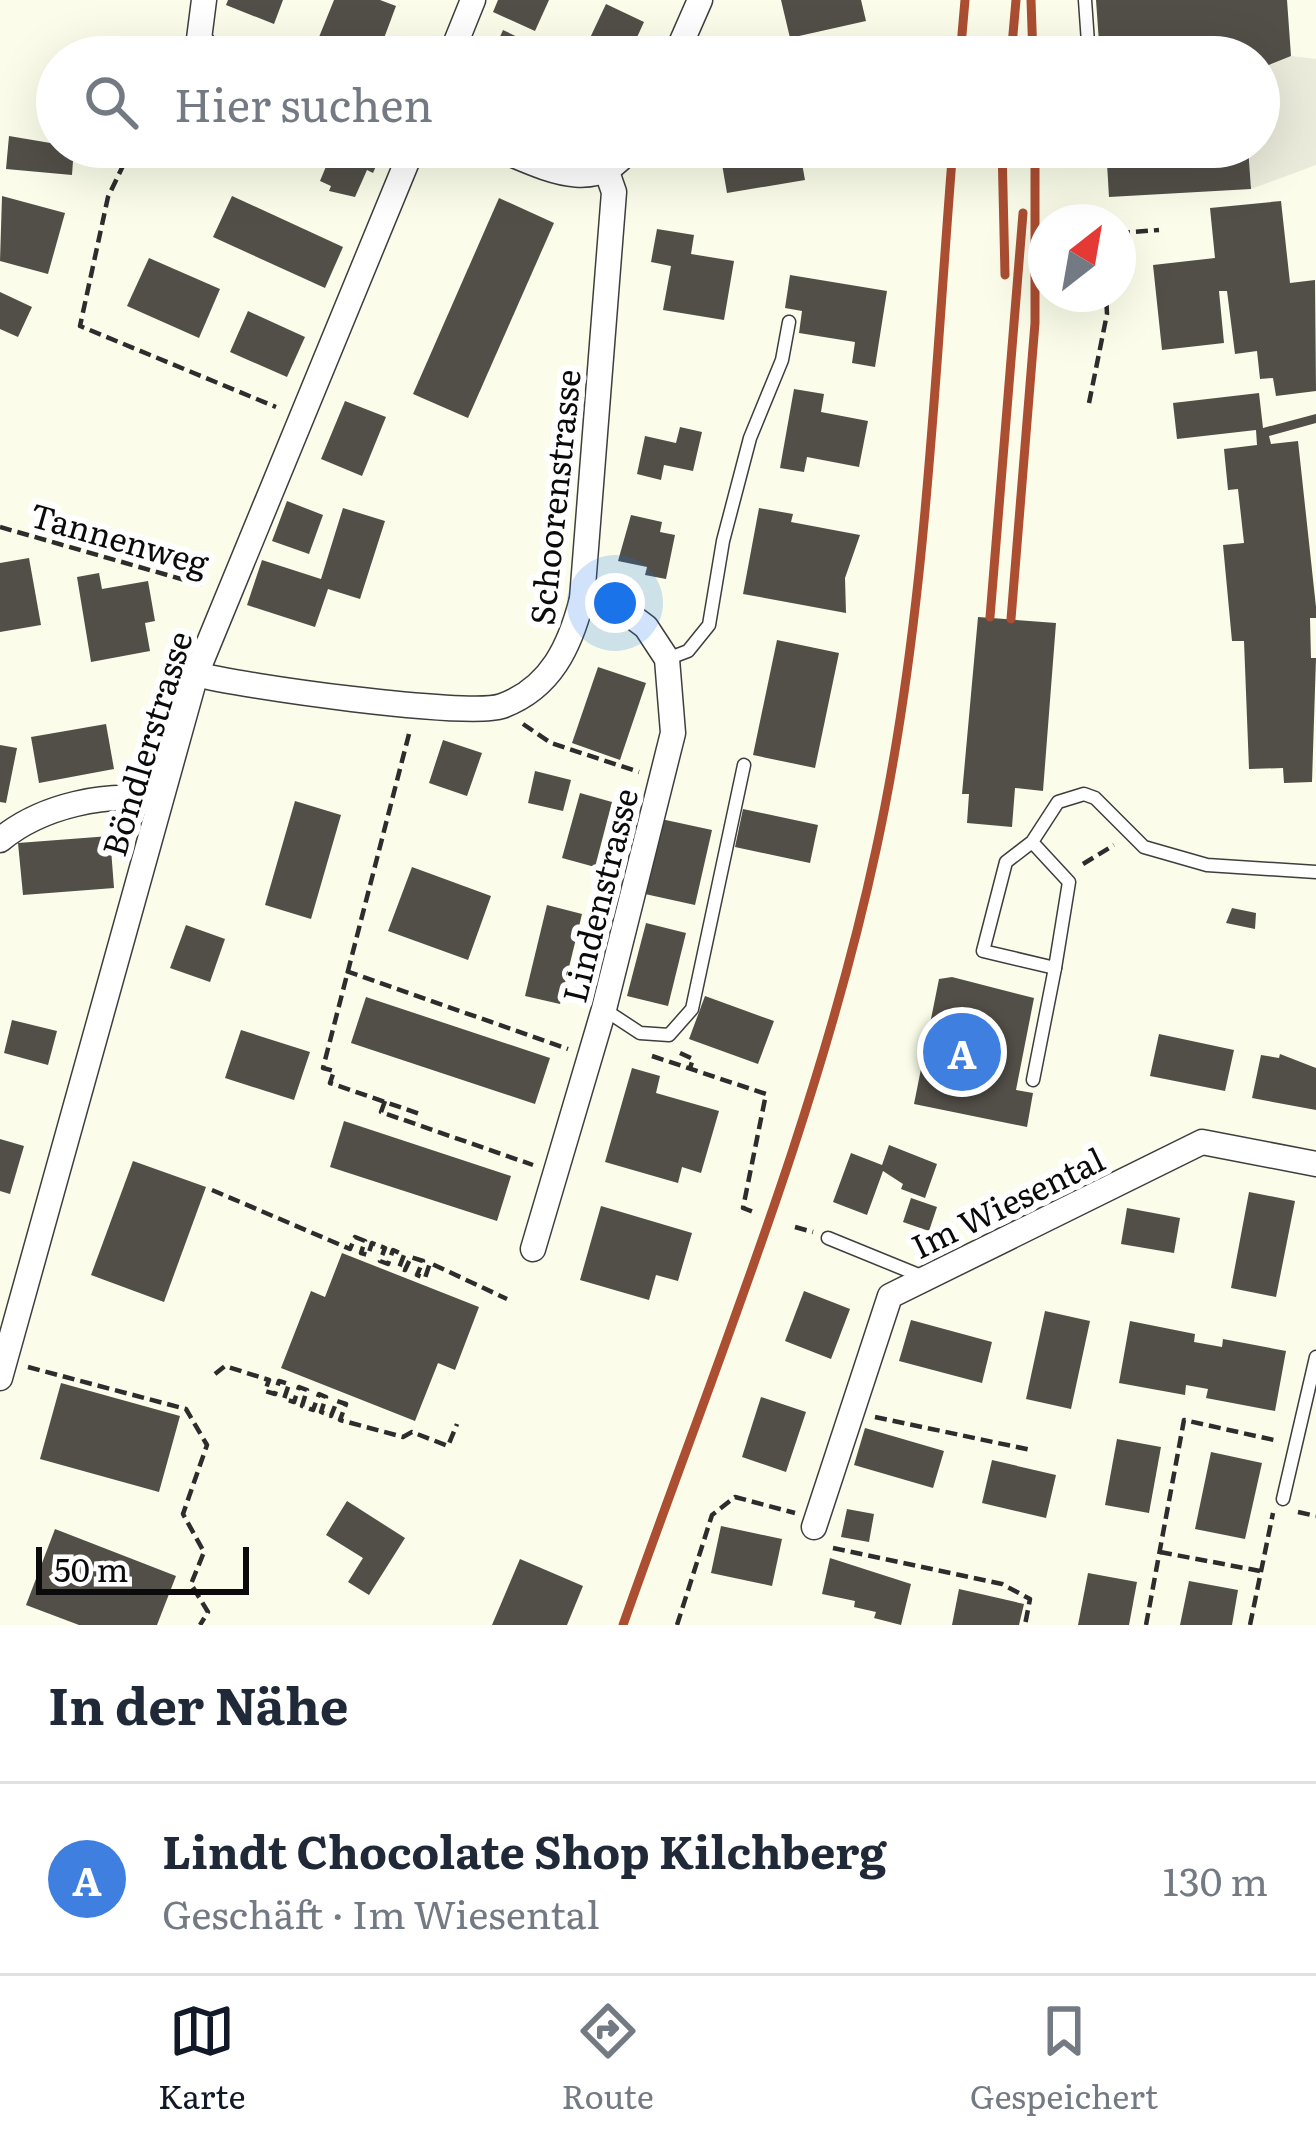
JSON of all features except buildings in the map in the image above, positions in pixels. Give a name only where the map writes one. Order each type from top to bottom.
[{"type":"street","points":[[199,36],[204,0]]},
{"type":"street","points":[[458,36],[473,0]]},
{"type":"street","points":[[684,36],[700,0]]},
{"type":"street","name":"Böndlerstrasse","points":[[2,1369],[196,674],[298,416],[404,168]]},
{"type":"street","points":[[549,168],[567,175],[612,168]]},
{"type":"street","name":"Schoorenstrasse","points":[[499,707],[539,685],[570,646],[582,599],[614,192],[608,172]]},
{"type":"street","points":[[582,599],[618,606],[646,627],[668,659]]},
{"type":"street","name":"Lindenstrasse","points":[[533,1249],[604,1009],[673,733],[668,659]]},
{"type":"street","points":[[196,674],[416,705],[499,707]]},
{"type":"street","points":[[0,840],[23,821],[122,794],[158,801]]},
{"type":"street","name":"Im Wiesental","points":[[816,1522],[890,1296],[1202,1142],[1316,1164]]},
{"type":"lane","points":[[1085,0],[1088,36]]},
{"type":"lane","points":[[668,659],[688,651],[709,625],[750,438],[782,360],[789,322]]},
{"type":"lane","points":[[604,1009],[640,1033],[669,1036],[692,1009],[744,764]]},
{"type":"lane","points":[[1055,968],[982,951],[1006,862],[1032,842],[1049,809],[1084,794],[1105,806],[1144,847],[1207,865],[1316,872]]},
{"type":"lane","points":[[1032,842],[1069,882],[1033,1080]]},
{"type":"lane","points":[[828,1238],[926,1278]]},
{"type":"lane","points":[[1283,1499],[1316,1358]]},
{"type":"path","points":[[122,168],[108,197],[80,326],[298,416]]},
{"type":"path","points":[[1136,231],[1159,230]]},
{"type":"path","points":[[1089,403],[1103,312]]},
{"type":"path","name":"Tannenweg","points":[[0,527],[227,592]]},
{"type":"path","points":[[416,705],[322,1068],[334,1071],[330,1083],[420,1114]]},
{"type":"path","points":[[499,707],[551,743],[662,779]]},
{"type":"path","points":[[1063,876],[1128,835]]},
{"type":"path","points":[[346,971],[766,1094],[743,1208],[756,1213]]},
{"type":"path","points":[[385,1102],[381,1112],[555,1173]]},
{"type":"path","points":[[212,1190],[350,1250],[355,1237],[365,1241],[361,1253],[368,1256],[372,1243],[385,1247],[380,1261],[388,1264],[393,1250],[404,1255],[399,1268],[406,1270],[411,1257],[423,1261],[417,1275],[425,1278],[430,1263],[507,1299]]},
{"type":"path","points":[[215,1374],[225,1366],[269,1380],[265,1391],[274,1394],[279,1381],[289,1384],[284,1399],[294,1402],[299,1387],[307,1390],[302,1406],[313,1410],[320,1394],[326,1397],[321,1412],[332,1416],[338,1401],[346,1404],[340,1420],[403,1437],[412,1432],[448,1447],[457,1424]]},
{"type":"path","points":[[2,1369],[186,1409],[207,1445],[183,1514],[203,1552],[191,1584],[208,1612],[200,1625]]},
{"type":"path","points":[[852,1411],[1031,1450]]},
{"type":"path","points":[[1146,1625],[1184,1420],[1296,1444]]},
{"type":"path","points":[[677,1625],[712,1515],[735,1498],[816,1522],[809,1543],[1003,1584],[1030,1599],[1024,1625]]},
{"type":"path","points":[[1250,1625],[1275,1507],[1283,1499]]},
{"type":"path","points":[[1160,1552],[1262,1571]]},
{"type":"shaded area","points":[[1291,56],[1316,59],[1316,165],[1251,189],[1250,168],[1280,168],[1280,61]]},
{"type":"railway","points":[[962,36],[965,0]]},
{"type":"railway","points":[[1013,36],[1016,0]]},
{"type":"railway","points":[[1031,0],[1032,36]]},
{"type":"railway","points":[[623,1625],[795,1144],[876,850],[917,588],[951,168]]},
{"type":"railway","points":[[1002,168],[1005,275]]},
{"type":"railway","points":[[1011,619],[1035,323],[1035,168]]},
{"type":"railway","points":[[990,617],[1023,213]]},
{"type":"place","name":"Lindt Chocolate Shop Kilchberg","points":[[962,1052]]}]
